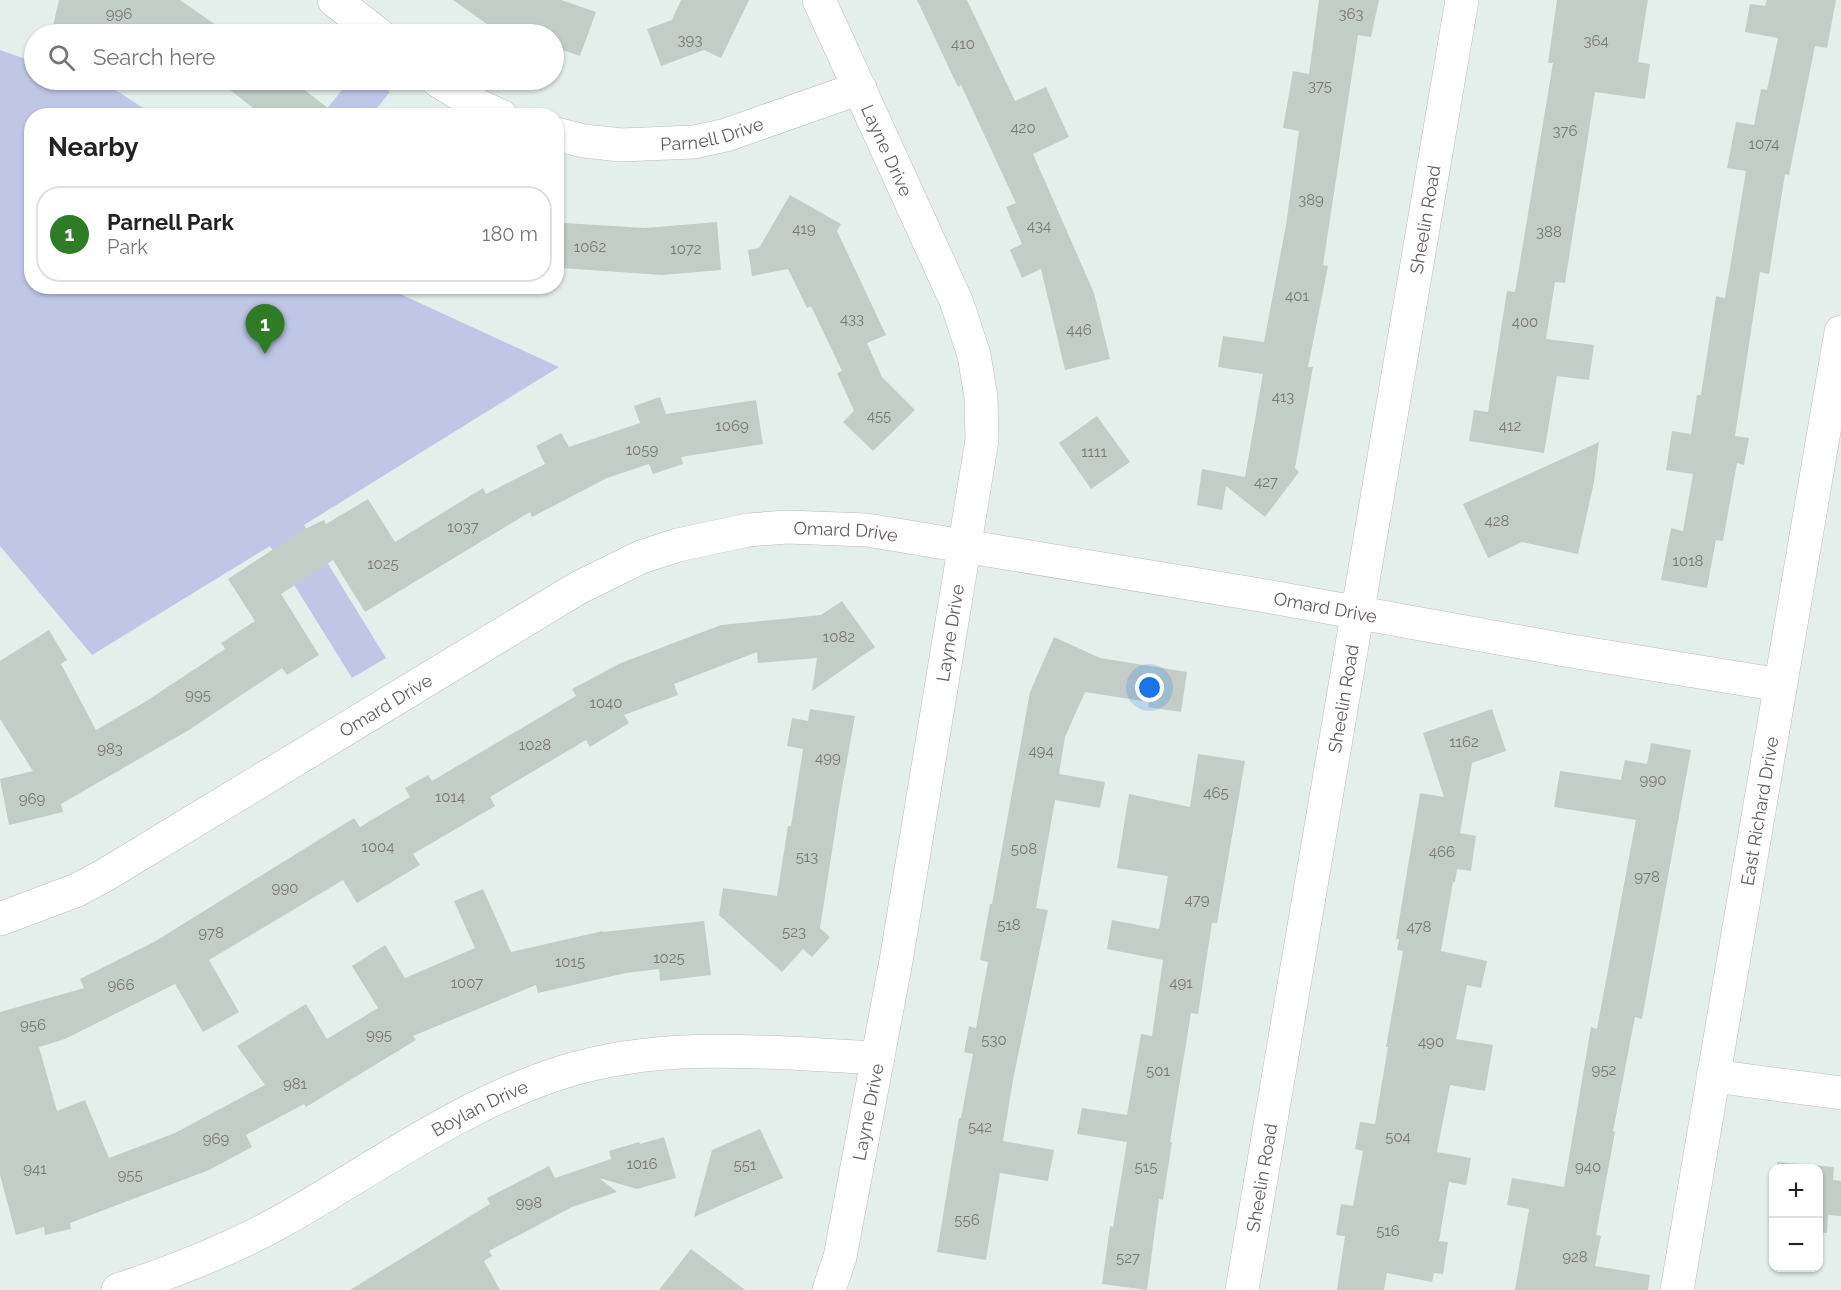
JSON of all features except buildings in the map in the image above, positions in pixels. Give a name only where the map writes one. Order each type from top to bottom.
[{"type":"street","points":[[334,0],[365,24]]},
{"type":"street","name":"Layne Drive","points":[[819,0],[957,303],[974,354],[981,397],[982,440],[896,961],[840,1257],[829,1290]]},
{"type":"street","name":"Sheelin Road","points":[[1242,1290],[1462,0]]},
{"type":"street","name":"Parnell Drive","points":[[564,136],[584,141],[621,145],[694,142],[726,135],[860,88]]},
{"type":"street","points":[[453,90],[483,108]]},
{"type":"street","name":"East Richard Drive","points":[[1677,1290],[1780,685],[1831,447],[1841,332]]},
{"type":"street","name":"Omard Drive","points":[[0,919],[77,890],[105,875],[387,706],[578,588],[641,558],[678,545],[748,530],[787,527],[867,530],[1780,685]]},
{"type":"street","name":"Boylan Drive","points":[[118,1290],[150,1280],[203,1258],[279,1222],[472,1109],[513,1090],[565,1072],[627,1057],[690,1050],[742,1050],[878,1058]]},
{"type":"street","points":[[1713,1076],[1841,1094]]},
{"type":"shaded area","points":[[0,50],[24,58],[24,90],[114,90],[143,108],[24,108],[24,294],[400,294],[559,367],[304,525],[386,658],[352,678],[270,546],[92,655],[0,546]]},
{"type":"shaded area","points":[[342,90],[388,90],[390,92],[377,108],[327,108]]},
{"type":"place","name":"Parnell Park","points":[[265,354]]}]
